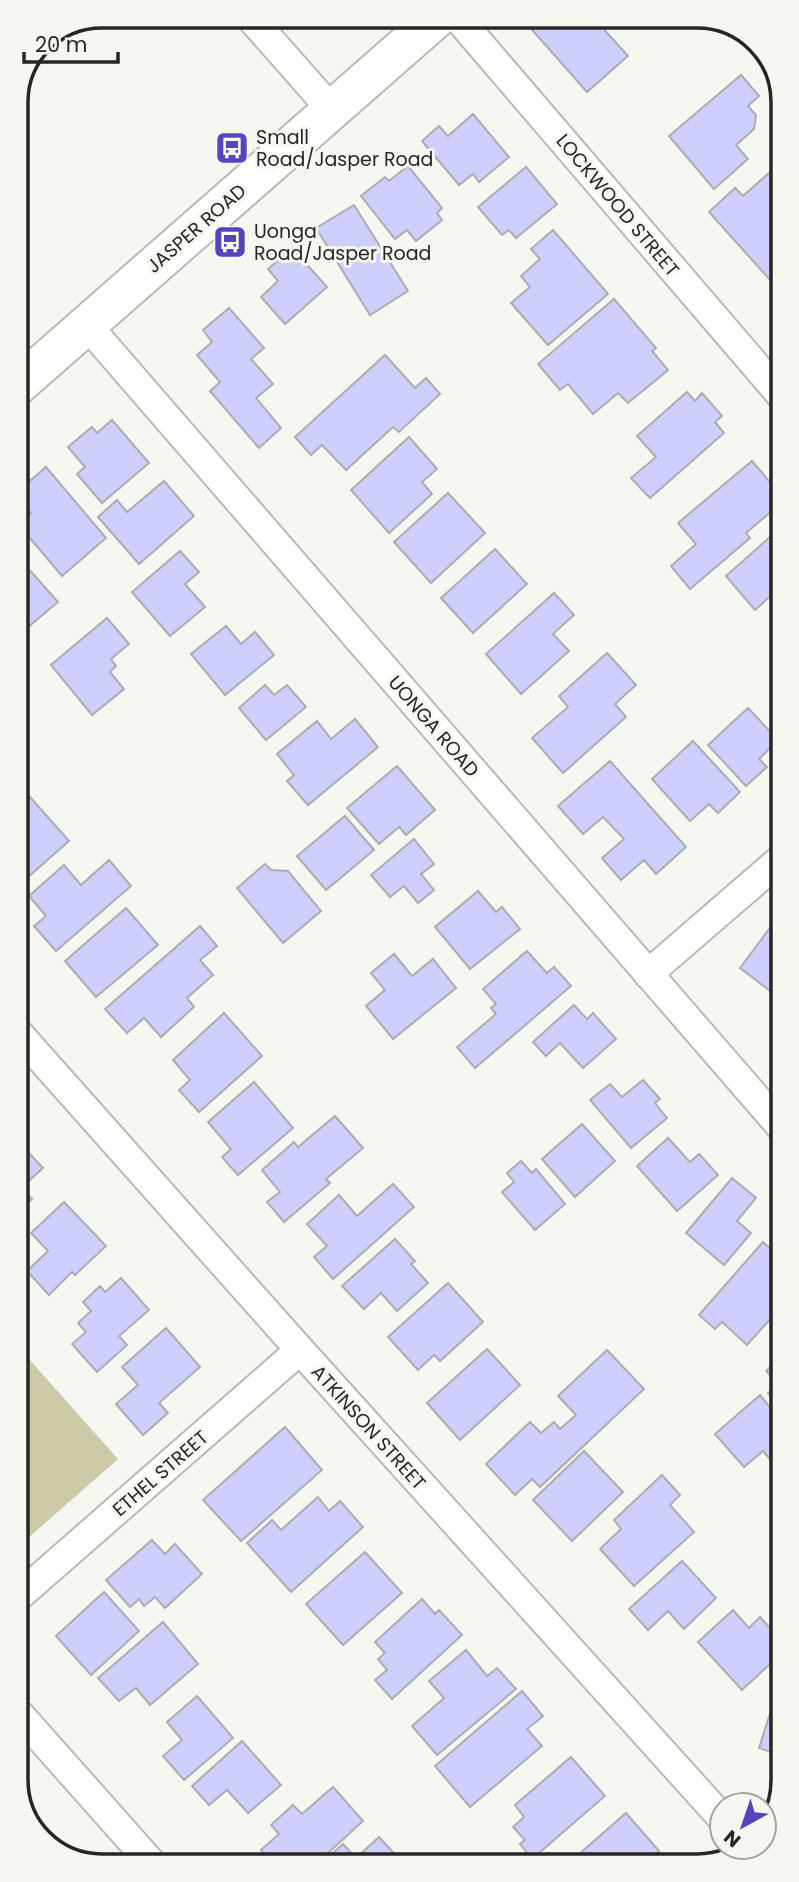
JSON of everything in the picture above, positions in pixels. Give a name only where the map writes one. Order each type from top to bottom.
[{"type":"main road","name":"JASPER ROAD","points":[[28,376],[425,28]]},
{"type":"street","points":[[260,28],[331,109]]},
{"type":"street","name":"LOCKWOOD STREET","points":[[466,28],[771,384]]},
{"type":"street","name":"UONGA ROAD","points":[[86,324],[771,1115]]},
{"type":"street","points":[[648,974],[771,868]]},
{"type":"street","name":"ATKINSON STREET","points":[[28,1044],[708,1802]]},
{"type":"street","name":"ETHEL STREET","points":[[28,1588],[300,1350]]},
{"type":"street","points":[[28,1724],[143,1854]]},
{"type":"shaded area","points":[[28,1358],[118,1459],[28,1538]]},
{"type":"building","points":[[531,28],[603,28],[628,56],[587,92]]},
{"type":"building","points":[[741,75],[759,96],[748,106],[756,115],[754,129],[736,145],[748,159],[714,189],[669,136]]},
{"type":"building","points":[[473,114],[509,157],[479,182],[473,174],[459,185],[422,141],[439,126],[448,136]]},
{"type":"building","points":[[408,166],[442,208],[437,213],[442,220],[416,241],[407,230],[395,239],[361,196],[385,177],[389,181]]},
{"type":"building","points":[[526,167],[557,204],[516,238],[509,230],[502,235],[478,207]]},
{"type":"building","points":[[771,171],[771,281],[709,212],[735,188],[743,196]]},
{"type":"building","points":[[354,205],[408,291],[370,315],[316,228]]},
{"type":"building","points":[[553,230],[608,294],[548,345],[511,303],[530,287],[521,276],[540,259],[531,249]]},
{"type":"building","points":[[292,248],[327,287],[285,324],[261,297],[278,281],[268,269]]},
{"type":"building","points":[[614,299],[656,348],[652,351],[668,370],[628,403],[618,393],[593,414],[568,384],[560,390],[538,364]]},
{"type":"building","points":[[229,308],[264,348],[251,359],[273,384],[256,398],[281,428],[259,448],[210,391],[220,382],[197,355],[212,342],[203,330]]},
{"type":"building","points":[[385,355],[415,388],[426,378],[440,394],[399,432],[393,427],[346,470],[322,445],[311,455],[295,437]]},
{"type":"building","points":[[687,392],[695,401],[702,393],[722,416],[715,422],[724,433],[650,498],[631,478],[656,457],[637,436]]},
{"type":"building","points":[[112,420],[149,463],[102,503],[77,474],[85,467],[68,447],[92,427],[97,433]]},
{"type":"building","points":[[409,437],[437,469],[422,482],[432,494],[389,533],[351,490]]},
{"type":"building","points":[[752,461],[771,483],[771,512],[746,533],[750,538],[690,589],[671,566],[696,544],[678,523]]},
{"type":"building","points":[[46,467],[106,538],[62,576],[28,536],[28,516],[31,513],[28,510],[28,483]]},
{"type":"building","points":[[164,481],[194,516],[139,564],[98,517],[117,500],[127,512]]},
{"type":"building","points":[[448,493],[485,533],[431,583],[394,542]]},
{"type":"building","points":[[771,536],[771,595],[755,610],[726,576]]},
{"type":"building","points":[[495,549],[527,584],[473,633],[441,598]]},
{"type":"building","points":[[180,551],[199,572],[185,584],[205,607],[170,636],[132,592]]},
{"type":"building","points":[[28,568],[58,602],[28,627]]},
{"type":"building","points":[[554,593],[574,615],[553,634],[569,651],[521,694],[486,654]]},
{"type":"building","points":[[107,618],[129,644],[111,659],[116,666],[110,672],[124,689],[92,715],[51,665]]},
{"type":"building","points":[[226,626],[241,644],[255,632],[274,655],[225,695],[191,654]]},
{"type":"building","points":[[607,653],[636,685],[615,704],[626,717],[563,773],[532,738],[568,707],[559,696]]},
{"type":"building","points":[[265,685],[274,695],[287,685],[306,707],[266,740],[239,708]]},
{"type":"building","points":[[748,708],[771,733],[771,747],[759,759],[767,767],[746,786],[708,745]]},
{"type":"building","points":[[355,719],[378,747],[308,805],[287,781],[294,775],[277,754],[317,721],[331,739]]},
{"type":"building","points":[[693,741],[740,792],[718,813],[709,804],[690,821],[652,779]]},
{"type":"building","points":[[610,761],[686,847],[656,874],[644,860],[621,880],[602,858],[624,839],[603,817],[583,834],[558,806]]},
{"type":"building","points":[[397,766],[435,810],[406,835],[399,827],[379,844],[347,808]]},
{"type":"building","points":[[30,797],[69,841],[28,877]]},
{"type":"building","points":[[345,816],[374,850],[326,890],[297,856]]},
{"type":"building","points":[[414,839],[434,864],[421,874],[434,890],[418,903],[404,886],[390,897],[371,875]]},
{"type":"building","points":[[109,860],[131,886],[56,951],[34,926],[46,916],[29,896],[64,865],[81,885]]},
{"type":"building","points":[[265,864],[271,870],[288,871],[321,911],[283,943],[237,888]]},
{"type":"building","points":[[478,891],[496,912],[502,907],[520,929],[470,969],[435,927]]},
{"type":"building","points":[[126,908],[158,945],[96,997],[65,961]]},
{"type":"building","points":[[200,926],[217,946],[200,960],[213,975],[187,998],[194,1007],[161,1037],[144,1018],[127,1033],[105,1009]]},
{"type":"building","points":[[771,926],[771,991],[740,968]]},
{"type":"building","points":[[527,951],[547,973],[554,967],[571,986],[475,1068],[457,1047],[496,1014],[491,1008],[496,1004],[483,989]]},
{"type":"building","points":[[394,954],[412,976],[433,959],[456,988],[393,1039],[366,1006],[385,990],[371,973]]},
{"type":"building","points":[[574,1005],[587,1019],[593,1013],[616,1039],[583,1068],[560,1043],[546,1056],[533,1042]]},
{"type":"building","points":[[224,1013],[262,1056],[199,1112],[179,1090],[190,1080],[173,1060]]},
{"type":"building","points":[[643,1080],[660,1099],[655,1103],[667,1118],[631,1148],[590,1100],[610,1084],[622,1097]]},
{"type":"building","points":[[254,1082],[293,1128],[238,1175],[222,1157],[231,1149],[208,1122]]},
{"type":"building","points":[[335,1116],[363,1148],[326,1179],[330,1183],[284,1222],[267,1202],[280,1192],[262,1170],[294,1142],[298,1147]]},
{"type":"building","points":[[582,1124],[615,1161],[575,1197],[542,1159]]},
{"type":"building","points":[[668,1138],[690,1162],[699,1154],[718,1175],[677,1211],[637,1166]]},
{"type":"building","points":[[28,1152],[43,1168],[28,1182]]},
{"type":"building","points":[[521,1161],[532,1173],[536,1169],[565,1204],[535,1230],[502,1192],[514,1182],[507,1173]]},
{"type":"building","points":[[732,1178],[756,1198],[737,1221],[751,1233],[724,1265],[686,1233]]},
{"type":"building","points":[[393,1184],[414,1207],[333,1279],[314,1257],[327,1246],[307,1224],[339,1195],[357,1216]]},
{"type":"building","points":[[64,1202],[106,1246],[75,1275],[72,1272],[49,1295],[28,1272],[48,1251],[31,1233]]},
{"type":"building","points":[[395,1239],[415,1261],[411,1264],[428,1283],[397,1311],[381,1293],[364,1309],[342,1286]]},
{"type":"building","points":[[763,1242],[771,1249],[771,1318],[747,1345],[722,1322],[715,1329],[699,1315]]},
{"type":"building","points":[[121,1278],[149,1310],[119,1336],[127,1345],[97,1372],[72,1344],[86,1332],[78,1323],[91,1311],[83,1302],[100,1286],[105,1292]]},
{"type":"building","points":[[448,1283],[483,1322],[440,1361],[434,1355],[418,1370],[388,1337]]},
{"type":"building","points":[[166,1328],[200,1367],[159,1403],[168,1413],[143,1435],[116,1404],[138,1385],[122,1367]]},
{"type":"building","points":[[487,1349],[520,1385],[460,1440],[427,1403]]},
{"type":"building","points":[[607,1350],[644,1389],[540,1487],[532,1479],[515,1495],[486,1464],[530,1422],[541,1433],[554,1422],[560,1429],[576,1415],[558,1396]]},
{"type":"building","points":[[760,1395],[771,1408],[771,1460],[763,1451],[744,1467],[715,1434]]},
{"type":"building","points":[[285,1427],[322,1470],[241,1541],[203,1500]]},
{"type":"building","points":[[584,1451],[623,1492],[572,1541],[533,1500]]},
{"type":"building","points":[[662,1475],[680,1495],[670,1505],[694,1532],[634,1586],[600,1549],[621,1529],[614,1520]]},
{"type":"building","points":[[318,1497],[329,1511],[340,1501],[363,1527],[291,1592],[247,1543],[272,1520],[281,1530]]},
{"type":"building","points":[[152,1540],[165,1554],[175,1544],[202,1574],[165,1608],[155,1597],[144,1606],[139,1599],[130,1607],[106,1580]]},
{"type":"building","points":[[365,1552],[402,1593],[343,1645],[306,1604]]},
{"type":"building","points":[[682,1561],[716,1598],[684,1629],[668,1611],[648,1630],[629,1609]]},
{"type":"building","points":[[104,1592],[139,1631],[91,1675],[56,1636]]},
{"type":"building","points":[[422,1599],[435,1614],[439,1610],[462,1635],[392,1699],[375,1680],[387,1670],[378,1659],[385,1653],[375,1642]]},
{"type":"building","points":[[733,1610],[749,1628],[760,1617],[771,1629],[771,1663],[742,1690],[698,1642]]},
{"type":"building","points":[[163,1622],[198,1664],[150,1705],[136,1688],[119,1701],[98,1678]]},
{"type":"building","points":[[466,1650],[487,1676],[497,1668],[516,1689],[437,1755],[412,1726],[444,1698],[429,1681]]},
{"type":"building","points":[[522,1691],[543,1716],[527,1729],[542,1746],[470,1807],[435,1766]]},
{"type":"building","points":[[197,1696],[233,1738],[184,1780],[163,1756],[182,1740],[167,1722]]},
{"type":"building","points":[[771,1710],[771,1752],[759,1748]]},
{"type":"building","points":[[242,1741],[281,1785],[248,1813],[227,1790],[209,1805],[192,1786]]},
{"type":"building","points":[[571,1757],[605,1796],[538,1854],[528,1854],[520,1844],[525,1840],[513,1827],[524,1817],[515,1805]]},
{"type":"building","points":[[333,1787],[363,1821],[327,1854],[265,1854],[261,1850],[279,1834],[271,1825],[293,1805],[302,1814]]},
{"type":"building","points":[[626,1813],[659,1851],[655,1854],[579,1854]]},
{"type":"building","points":[[379,1837],[395,1854],[360,1854]]},
{"type":"building","points":[[343,1844],[352,1854],[332,1854]]},
{"type":"place","name":"Small Road/Jasper Road","points":[[232,148]]},
{"type":"place","name":"Uonga Road/Jasper Road","points":[[230,242]]}]
